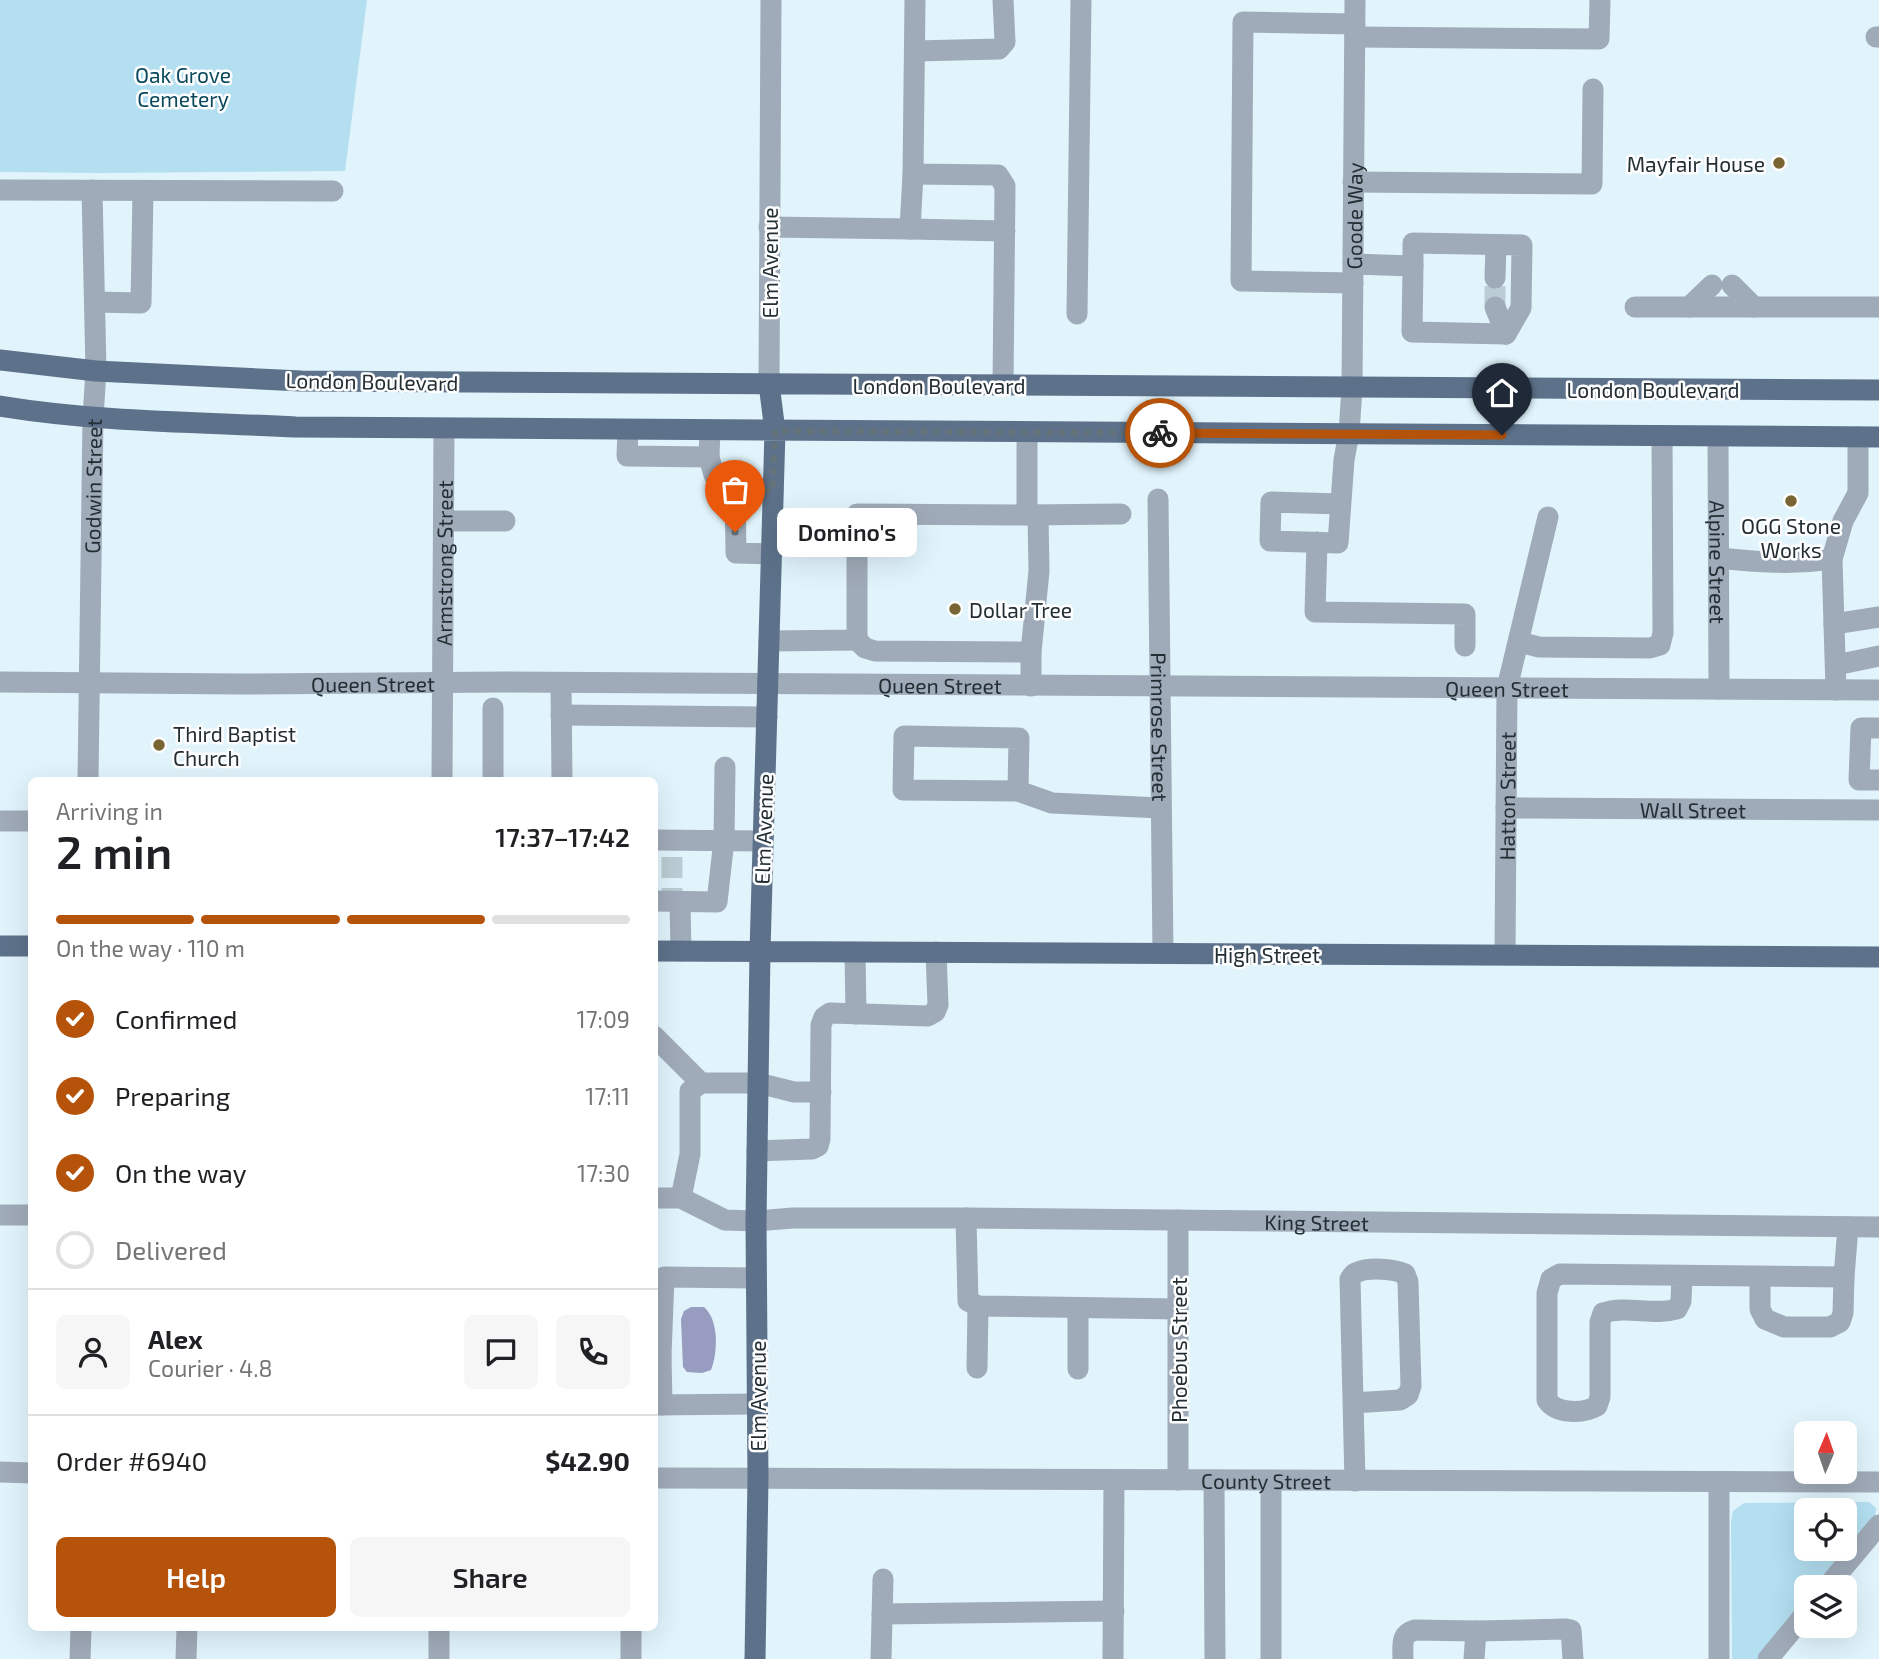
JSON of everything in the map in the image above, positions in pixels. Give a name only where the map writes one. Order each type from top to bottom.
[{"type":"main road","name":"London Boulevard","points":[[0,360],[96,371],[301,382],[1879,390]]},
{"type":"main road","name":"Elm Avenue","points":[[755,1659],[760,951],[775,431],[769,384]]},
{"type":"main road","points":[[0,407],[93,417],[296,427],[1869,437]]},
{"type":"main road","points":[[0,946],[28,946]]},
{"type":"main road","name":"High Street","points":[[658,951],[1879,957]]},
{"type":"street","name":"Elm Avenue","points":[[769,384],[771,0]]},
{"type":"street","points":[[910,229],[915,0]]},
{"type":"street","points":[[915,51],[999,49],[1005,42],[1003,0]]},
{"type":"street","points":[[1077,314],[1081,0]]},
{"type":"street","name":"Goode Way","points":[[1317,542],[1338,543],[1344,460],[1349,433],[1352,387],[1355,0]]},
{"type":"street","points":[[1413,266],[1353,274],[1241,281],[1242,22],[1355,31],[1599,39],[1600,0]]},
{"type":"street","points":[[1353,182],[1592,184],[1593,89]]},
{"type":"street","points":[[913,174],[998,175],[1005,186],[1003,385]]},
{"type":"street","points":[[0,190],[333,191]]},
{"type":"street","name":"Godwin Street","points":[[88,777],[96,371],[93,190]]},
{"type":"street","points":[[95,302],[141,303],[144,191]]},
{"type":"street","points":[[769,227],[1005,231]]},
{"type":"street","points":[[1413,243],[1522,245],[1521,308],[1506,334],[1412,332],[1413,243]]},
{"type":"street","points":[[1495,278],[1496,245]]},
{"type":"street","points":[[1689,307],[1722,285],[1754,307]]},
{"type":"street","points":[[1495,307],[1506,334]]},
{"type":"street","points":[[1635,307],[1879,307]]},
{"type":"street","name":"Armstrong Street","points":[[442,777],[444,429]]},
{"type":"street","points":[[628,430],[627,456],[709,457]]},
{"type":"street","points":[[710,430],[709,457],[715,478],[721,485],[735,489],[773,491]]},
{"type":"street","points":[[1027,432],[1039,571],[1031,652],[1031,686]]},
{"type":"street","points":[[1519,642],[1539,647],[1650,648],[1660,645],[1663,633],[1662,436]]},
{"type":"street","name":"Alpine Street","points":[[1718,436],[1719,690]]},
{"type":"street","points":[[1836,690],[1832,559],[1843,521],[1869,492],[1869,437]]},
{"type":"street","points":[[735,489],[736,553],[771,554]]},
{"type":"street","name":"Primrose Street","points":[[1158,499],[1163,953]]},
{"type":"street","points":[[1340,505],[1271,502],[1270,541],[1317,542],[1315,612],[1465,614],[1465,646]]},
{"type":"street","points":[[1031,652],[875,651],[865,648],[857,640],[857,514],[1121,514]]},
{"type":"street","name":"Hatton Street","points":[[1505,954],[1507,688],[1548,517]]},
{"type":"street","points":[[444,520],[505,521]]},
{"type":"street","points":[[1719,558],[1767,562],[1815,562],[1832,559]]},
{"type":"street","points":[[1834,624],[1879,617]]},
{"type":"street","points":[[769,641],[857,640]]},
{"type":"street","points":[[1836,664],[1879,656]]},
{"type":"street","name":"Queen Street","points":[[0,682],[503,682],[1879,690]]},
{"type":"street","points":[[561,683],[562,777]]},
{"type":"street","points":[[493,708],[493,777]]},
{"type":"street","points":[[561,715],[766,717]]},
{"type":"street","points":[[1879,728],[1861,728],[1859,780],[1879,780]]},
{"type":"street","points":[[1018,791],[1019,738],[904,736],[903,790],[1018,791],[1052,803],[1161,808]]},
{"type":"street","points":[[681,951],[670,899],[717,902],[724,841],[725,767]]},
{"type":"street","name":"Wall Street","points":[[1506,808],[1879,810]]},
{"type":"street","points":[[0,821],[28,821]]},
{"type":"street","points":[[666,846],[763,841]]},
{"type":"street","points":[[855,952],[856,1014]]},
{"type":"street","points":[[757,1151],[812,1149],[818,1146],[821,1025],[824,1017],[831,1013],[928,1016],[938,1005],[936,952]]},
{"type":"street","points":[[658,1040],[701,1083]]},
{"type":"street","points":[[658,1198],[681,1198],[690,1154],[690,1091],[701,1083],[758,1083],[794,1092],[821,1092]]},
{"type":"street","name":"King Street","points":[[681,1198],[725,1220],[756,1221],[793,1218],[966,1218],[1879,1227]]},
{"type":"street","points":[[0,1214],[28,1215]]},
{"type":"street","points":[[966,1218],[968,1301],[978,1306],[1178,1309]]},
{"type":"street","name":"Phoebus Street","points":[[1178,1220],[1178,1480]]},
{"type":"street","points":[[1760,1277],[1760,1309],[1765,1319],[1784,1327],[1830,1327],[1840,1322],[1843,1313],[1848,1227]]},
{"type":"street","points":[[1353,1403],[1400,1400],[1408,1395],[1411,1386],[1408,1282],[1405,1274],[1396,1270],[1363,1270],[1355,1272],[1350,1279],[1353,1403],[1355,1481]]},
{"type":"street","points":[[1682,1276],[1681,1301],[1677,1309],[1667,1312],[1613,1310],[1603,1313],[1600,1322],[1600,1397],[1597,1406],[1590,1410],[1559,1410],[1551,1407],[1547,1400],[1547,1293],[1551,1279],[1560,1274],[1844,1277]]},
{"type":"street","points":[[756,1278],[659,1275],[658,1405],[757,1404]]},
{"type":"street","points":[[977,1368],[978,1306]]},
{"type":"street","points":[[1077,1308],[1078,1369]]},
{"type":"street","points":[[0,1472],[28,1473]]},
{"type":"street","name":"County Street","points":[[658,1478],[1879,1482]]},
{"type":"street","points":[[1114,1480],[1114,1659]]},
{"type":"street","points":[[1214,1480],[1215,1659]]},
{"type":"street","points":[[1271,1481],[1271,1659]]},
{"type":"street","points":[[1719,1482],[1719,1659]]},
{"type":"street","points":[[1838,1575],[1879,1525]]},
{"type":"street","points":[[881,1659],[883,1579]]},
{"type":"street","points":[[882,1614],[1114,1611]]},
{"type":"street","points":[[1768,1659],[1794,1628]]},
{"type":"street","points":[[1403,1659],[1402,1639],[1407,1632],[1415,1630],[1571,1630],[1573,1659]]},
{"type":"street","points":[[80,1659],[81,1631]]},
{"type":"street","points":[[186,1659],[187,1631]]},
{"type":"street","points":[[439,1631],[439,1659]]},
{"type":"street","points":[[631,1631],[631,1659]]},
{"type":"street","points":[[1474,1659],[1476,1631]]},
{"type":"green space","name":"Oak Grove Cemetery","points":[[0,0],[367,0],[345,171],[0,172]]},
{"type":"green space","points":[[1857,1502],[1869,1502],[1876,1508],[1875,1516],[1857,1538]]},
{"type":"green space","points":[[1744,1503],[1794,1503],[1794,1561],[1839,1561],[1828,1575],[1794,1575],[1794,1617],[1760,1659],[1732,1659],[1733,1511]]},
{"type":"shaded area","points":[[691,1307],[704,1307],[715,1328],[716,1346],[711,1370],[702,1373],[687,1372],[683,1367],[681,1319],[684,1311]]},
{"type":"tunnel","points":[[1495,278],[1495,307]]},
{"type":"tunnel","points":[[672,857],[672,891]]},
{"type":"way so far","points":[[735,532],[735,489],[773,491],[775,431],[1160,433]]},
{"type":"place","name":"Mayfair House","points":[[1779,163]]},
{"type":"place","name":"OGG Stone Works","points":[[1791,501]]},
{"type":"place","name":"Domino's","points":[[735,532]]},
{"type":"place","name":"Dollar Tree","points":[[955,609]]},
{"type":"place","name":"Third Baptist Church","points":[[159,745]]},
{"type":"route","points":[[1160,433],[1502,435]]}]
